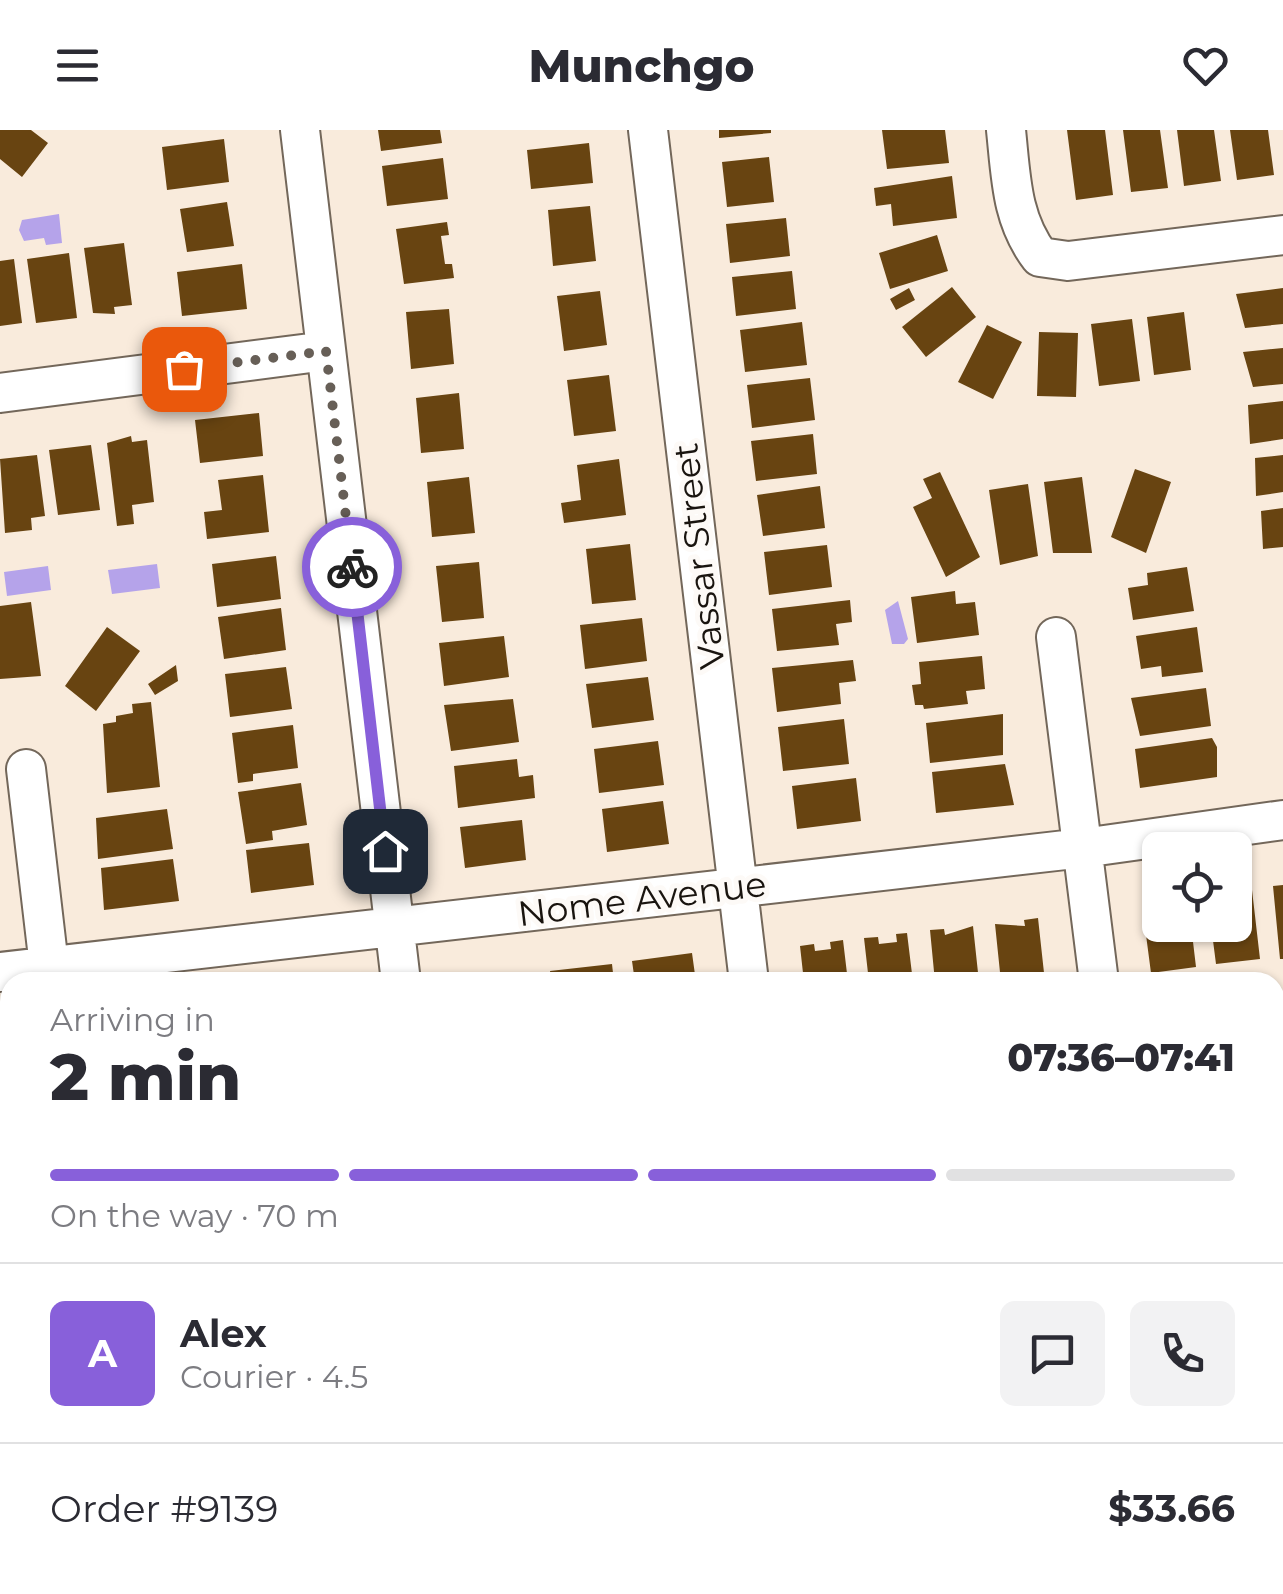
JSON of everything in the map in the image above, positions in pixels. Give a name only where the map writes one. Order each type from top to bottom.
[{"type":"street","points":[[300,130],[400,972]]},
{"type":"street","name":"Vassar Street","points":[[648,130],[748,972]]},
{"type":"street","points":[[1006,130],[1014,205],[1024,236],[1040,257],[1068,260],[1283,235]]},
{"type":"street","points":[[0,392],[326,351]]},
{"type":"street","points":[[1056,638],[1098,972]]},
{"type":"street","points":[[26,769],[49,966]]},
{"type":"street","name":"Nome Avenue","points":[[0,972],[1083,848],[1283,820]]},
{"type":"shaded area","points":[[59,214],[62,243],[46,245],[44,238],[24,241],[19,230],[22,220]]},
{"type":"shaded area","points":[[157,564],[160,588],[112,594],[108,570]]},
{"type":"shaded area","points":[[48,566],[51,590],[7,596],[4,572]]},
{"type":"shaded area","points":[[898,601],[908,639],[904,644],[892,644],[885,610]]},
{"type":"building","points":[[0,130],[31,130],[48,143],[22,177],[0,159]]},
{"type":"building","points":[[378,130],[440,130],[442,143],[381,151]]},
{"type":"building","points":[[719,130],[771,130],[771,133],[719,138]]},
{"type":"building","points":[[882,130],[945,130],[949,163],[887,169]]},
{"type":"building","points":[[1067,130],[1105,130],[1113,195],[1076,200]]},
{"type":"building","points":[[1123,130],[1160,130],[1168,188],[1131,192]]},
{"type":"building","points":[[1177,130],[1214,130],[1221,181],[1184,186]]},
{"type":"building","points":[[1230,130],[1268,130],[1274,175],[1237,180]]},
{"type":"building","points":[[224,139],[229,182],[167,190],[162,147]]},
{"type":"building","points":[[589,143],[593,183],[531,189],[527,150]]},
{"type":"building","points":[[769,157],[774,202],[727,207],[722,162]]},
{"type":"building","points":[[443,158],[448,199],[387,206],[382,166]]},
{"type":"building","points":[[952,176],[957,218],[893,226],[891,204],[876,206],[874,188]]},
{"type":"building","points":[[227,202],[234,246],[187,252],[180,209]]},
{"type":"building","points":[[590,206],[596,261],[553,266],[548,210]]},
{"type":"building","points":[[786,218],[790,256],[730,263],[726,224]]},
{"type":"building","points":[[447,222],[449,235],[441,236],[445,264],[452,264],[454,278],[404,284],[396,229]]},
{"type":"building","points":[[937,235],[948,271],[890,289],[879,253]]},
{"type":"building","points":[[124,243],[132,305],[114,307],[115,314],[93,313],[84,248]]},
{"type":"building","points":[[69,253],[77,318],[36,323],[27,259]]},
{"type":"building","points":[[14,259],[22,323],[0,326],[0,261]]},
{"type":"building","points":[[242,264],[247,309],[182,316],[177,272]]},
{"type":"building","points":[[792,271],[796,309],[736,316],[732,277]]},
{"type":"building","points":[[952,287],[976,317],[926,357],[902,327]]},
{"type":"building","points":[[909,288],[915,300],[896,310],[890,299]]},
{"type":"building","points":[[1283,288],[1283,324],[1245,328],[1236,294]]},
{"type":"building","points":[[600,291],[607,345],[564,351],[557,296]]},
{"type":"building","points":[[449,309],[454,364],[411,369],[406,312]]},
{"type":"building","points":[[1184,312],[1191,370],[1154,375],[1147,317]]},
{"type":"building","points":[[1132,319],[1140,381],[1099,386],[1091,324]]},
{"type":"building","points":[[802,322],[807,365],[745,372],[740,330]]},
{"type":"building","points":[[987,325],[1022,342],[993,399],[958,382]]},
{"type":"building","points":[[1039,332],[1078,333],[1076,397],[1037,396]]},
{"type":"building","points":[[1283,348],[1283,384],[1253,387],[1243,352]]},
{"type":"building","points":[[609,375],[616,431],[574,436],[567,380]]},
{"type":"building","points":[[810,378],[815,420],[752,428],[747,385]]},
{"type":"building","points":[[459,393],[464,449],[421,453],[416,398]]},
{"type":"building","points":[[1283,401],[1283,439],[1250,444],[1248,405]]},
{"type":"building","points":[[259,413],[263,456],[200,463],[195,420]]},
{"type":"building","points":[[813,434],[817,474],[756,481],[751,441]]},
{"type":"building","points":[[131,436],[132,442],[147,440],[154,502],[132,505],[134,524],[117,526],[107,443]]},
{"type":"building","points":[[91,445],[100,510],[58,515],[49,450]]},
{"type":"building","points":[[37,455],[45,516],[31,518],[32,530],[5,533],[0,459]]},
{"type":"building","points":[[1283,455],[1283,492],[1256,496],[1255,458]]},
{"type":"building","points":[[619,459],[626,515],[564,523],[561,503],[581,500],[577,465]]},
{"type":"building","points":[[1135,469],[1171,482],[1146,553],[1111,537]]},
{"type":"building","points":[[940,472],[980,557],[946,577],[913,507],[932,498],[923,479]]},
{"type":"building","points":[[263,475],[269,532],[207,539],[204,512],[222,510],[218,480]]},
{"type":"building","points":[[469,477],[475,533],[432,537],[427,482]]},
{"type":"building","points":[[1082,477],[1092,553],[1053,553],[1044,482]]},
{"type":"building","points":[[1028,484],[1038,556],[1000,565],[989,490]]},
{"type":"building","points":[[820,486],[825,528],[763,536],[757,495]]},
{"type":"building","points":[[1283,508],[1283,547],[1263,549],[1261,511]]},
{"type":"building","points":[[630,544],[636,600],[592,604],[586,549]]},
{"type":"building","points":[[827,545],[832,587],[769,595],[764,552]]},
{"type":"building","points":[[276,556],[281,599],[217,607],[212,564]]},
{"type":"building","points":[[479,562],[484,618],[442,622],[436,566]]},
{"type":"building","points":[[1187,567],[1194,611],[1133,620],[1128,588],[1148,585],[1147,573]]},
{"type":"building","points":[[955,591],[956,604],[975,602],[979,635],[917,643],[911,597]]},
{"type":"building","points":[[850,600],[852,622],[836,624],[839,645],[777,651],[772,609]]},
{"type":"building","points":[[31,602],[41,676],[0,679],[0,606]]},
{"type":"building","points":[[281,608],[286,650],[224,659],[218,617]]},
{"type":"building","points":[[642,618],[647,661],[585,669],[580,625]]},
{"type":"building","points":[[107,627],[140,651],[96,711],[65,686]]},
{"type":"building","points":[[1197,627],[1203,672],[1162,677],[1161,666],[1141,669],[1136,636]]},
{"type":"building","points":[[504,636],[509,677],[444,686],[439,643]]},
{"type":"building","points":[[982,656],[985,689],[966,691],[968,704],[924,709],[923,705],[915,705],[912,685],[921,684],[919,662]]},
{"type":"building","points":[[853,660],[856,681],[839,683],[841,704],[777,712],[772,668]]},
{"type":"building","points":[[176,665],[178,681],[155,695],[148,684]]},
{"type":"building","points":[[286,667],[292,709],[230,717],[225,674]]},
{"type":"building","points":[[648,677],[654,720],[592,728],[586,684]]},
{"type":"building","points":[[1206,688],[1211,726],[1140,736],[1131,698]]},
{"type":"building","points":[[513,699],[519,742],[451,751],[444,705]]},
{"type":"building","points":[[151,702],[160,787],[107,793],[103,724],[116,722],[116,716],[133,713],[132,704]]},
{"type":"building","points":[[1003,714],[1003,755],[930,763],[926,723]]},
{"type":"building","points":[[844,719],[849,764],[783,771],[778,727]]},
{"type":"building","points":[[293,725],[298,768],[253,774],[253,781],[238,783],[232,733]]},
{"type":"building","points":[[1212,738],[1217,747],[1217,777],[1140,788],[1135,749]]},
{"type":"building","points":[[658,741],[664,785],[599,793],[594,749]]},
{"type":"building","points":[[517,759],[519,777],[533,775],[535,798],[458,808],[454,766]]},
{"type":"building","points":[[1005,764],[1014,805],[936,813],[932,772]]},
{"type":"building","points":[[856,778],[861,821],[797,829],[792,786]]},
{"type":"building","points":[[301,783],[307,825],[272,831],[273,840],[246,844],[238,792]]},
{"type":"building","points":[[663,801],[669,844],[607,852],[602,809]]},
{"type":"building","points":[[167,809],[173,849],[98,859],[96,818]]},
{"type":"building","points":[[522,820],[526,860],[465,868],[460,827]]},
{"type":"building","points":[[309,843],[314,885],[251,893],[246,850]]},
{"type":"building","points":[[173,859],[179,901],[104,910],[101,868]]},
{"type":"building","points":[[1283,885],[1283,959],[1280,959],[1273,886]]},
{"type":"building","points":[[1252,890],[1260,959],[1216,964],[1213,942],[1252,942]]},
{"type":"building","points":[[1038,918],[1044,972],[1000,972],[995,924],[1025,926],[1024,920]]},
{"type":"building","points":[[973,926],[978,972],[934,972],[930,930],[944,929],[945,935]]},
{"type":"building","points":[[907,933],[912,972],[868,972],[864,938],[878,937],[879,944],[897,942],[896,934]]},
{"type":"building","points":[[843,940],[847,972],[803,972],[800,946],[814,944],[815,951],[831,949],[830,942]]},
{"type":"building","points":[[1147,942],[1193,942],[1196,967],[1151,972]]},
{"type":"building","points":[[692,953],[695,972],[634,972],[632,961]]},
{"type":"building","points":[[612,964],[613,972],[550,972]]},
{"type":"way so far","points":[[184,369],[326,351],[352,567]]},
{"type":"route","points":[[352,567],[385,851]]}]
